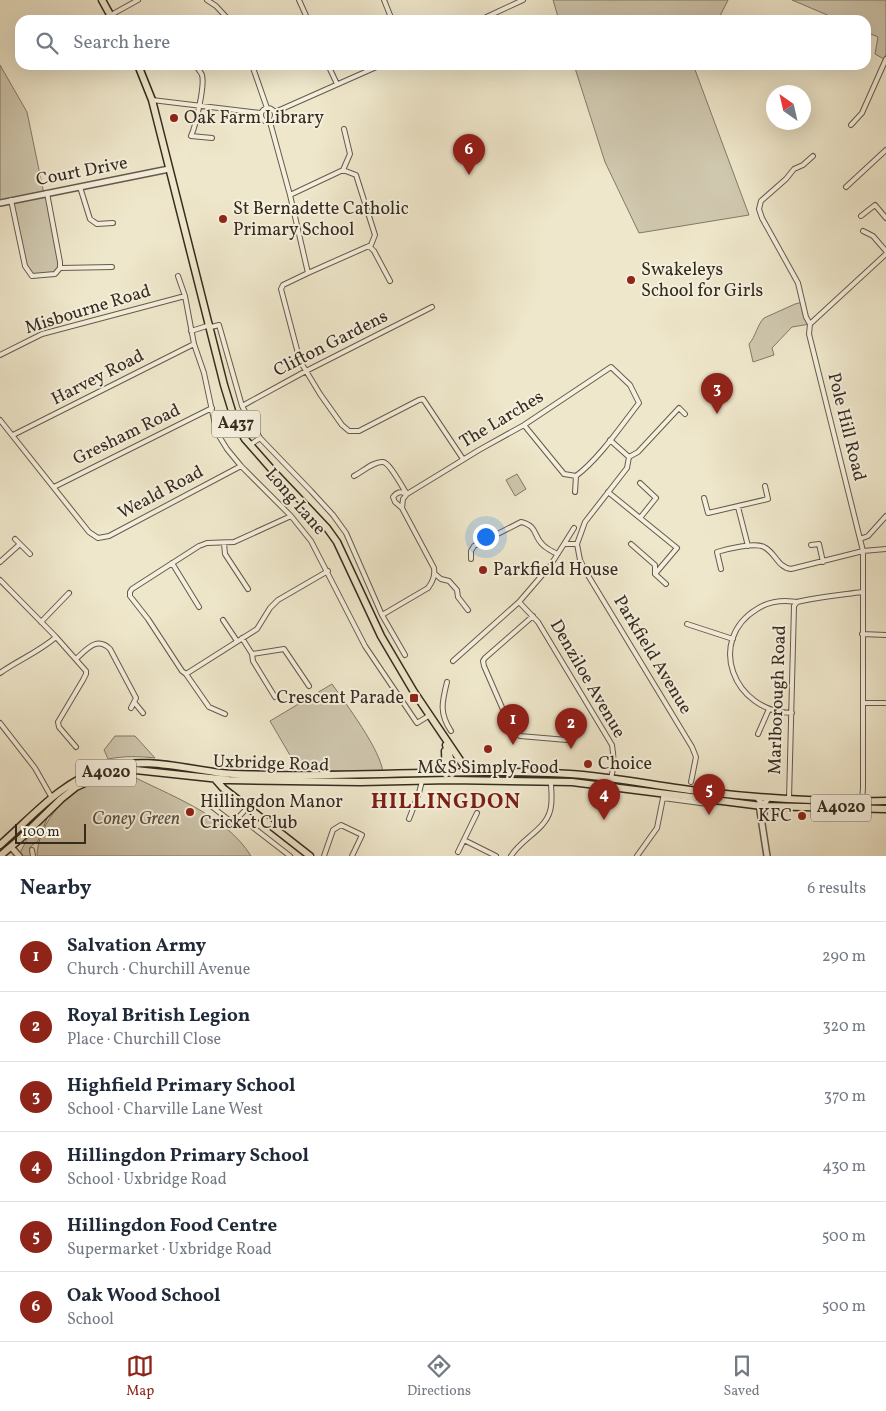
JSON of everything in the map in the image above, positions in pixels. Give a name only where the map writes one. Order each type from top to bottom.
[{"type":"main road","points":[[102,0],[110,15]]},
{"type":"main road","name":"Long Lane","points":[[140,70],[152,100],[224,385],[237,425],[250,445],[327,528],[337,542],[378,631],[440,732],[468,772]]},
{"type":"main road","name":"Long Lane","points":[[440,732],[450,772],[448,780]]},
{"type":"main road","name":"Uxbridge Road","points":[[0,845],[65,787],[89,774],[119,765],[138,763],[226,773],[360,775],[468,772],[570,774],[611,778],[703,792],[862,805],[886,809]]},
{"type":"main road","name":"Uxbridge Road","points":[[0,856],[76,787],[106,772],[126,769],[229,780],[572,782],[664,796],[762,806],[862,805],[886,801]]},
{"type":"main road","points":[[226,773],[230,792]]},
{"type":"main road","points":[[215,779],[223,788],[307,855]]},
{"type":"street","points":[[116,15],[138,0]]},
{"type":"street","points":[[207,0],[224,15]]},
{"type":"street","points":[[299,0],[306,15]]},
{"type":"street","points":[[384,0],[390,15]]},
{"type":"street","points":[[491,15],[524,0]]},
{"type":"street","points":[[851,125],[862,113],[886,59]]},
{"type":"street","points":[[198,70],[202,76],[200,107],[191,136],[212,138]]},
{"type":"street","points":[[254,70],[267,108]]},
{"type":"street","points":[[330,70],[337,84]]},
{"type":"street","points":[[275,112],[369,70]]},
{"type":"street","points":[[152,100],[261,113],[267,108]]},
{"type":"street","points":[[267,108],[271,108],[275,112],[275,118],[270,122]]},
{"type":"street","points":[[261,113],[263,120],[270,122]]},
{"type":"street","points":[[270,122],[308,273]]},
{"type":"street","points":[[290,196],[343,170],[350,154],[344,129]]},
{"type":"street","points":[[846,187],[886,150]]},
{"type":"street","name":"Pole Hill Road","points":[[813,156],[803,165],[794,169],[764,198],[759,207],[762,218],[798,283],[806,317],[810,324],[808,328],[809,334],[863,551],[862,805]]},
{"type":"street","name":"Court Drive","points":[[0,203],[169,169]]},
{"type":"street","points":[[343,170],[356,175],[375,235],[371,245],[308,273],[284,285],[281,289],[300,361],[342,425],[349,430],[359,431],[419,400],[423,400],[463,460]]},
{"type":"street","points":[[80,187],[90,219],[96,224],[113,223]]},
{"type":"street","points":[[47,193],[60,268]]},
{"type":"street","points":[[12,200],[25,266],[32,276],[55,274],[60,268],[112,266]]},
{"type":"street","points":[[861,216],[874,205],[886,218]]},
{"type":"street","points":[[882,212],[886,209]]},
{"type":"street","points":[[810,324],[886,252],[873,236],[863,231]]},
{"type":"street","points":[[369,246],[374,251],[390,281]]},
{"type":"street","name":"Long Lane","points":[[178,276],[185,296],[194,344],[204,373],[219,436],[241,466],[291,516],[311,541],[365,646],[417,723],[430,715]]},
{"type":"street","points":[[279,280],[284,285]]},
{"type":"street","name":"Misbourne Road","points":[[0,355],[42,334],[185,296]]},
{"type":"street","name":"Clifton Gardens","points":[[242,406],[306,371],[432,308]]},
{"type":"street","name":"Long Lane","points":[[210,326],[219,325],[242,406],[260,438],[333,515],[346,533],[382,615],[404,655]]},
{"type":"street","points":[[191,331],[210,326]]},
{"type":"street","name":"Harvey Road","points":[[13,435],[194,344]]},
{"type":"street","name":"The Larches","points":[[435,574],[430,560],[402,508],[395,502],[393,497],[397,493],[402,492],[406,494],[524,425],[611,367],[630,385],[639,403],[610,440]]},
{"type":"street","name":"Gresham Road","points":[[54,487],[212,408]]},
{"type":"street","points":[[629,457],[638,452],[679,408],[685,414]]},
{"type":"street","points":[[0,420],[54,487]]},
{"type":"street","points":[[219,436],[237,425]]},
{"type":"street","points":[[524,425],[564,474],[576,476]]},
{"type":"street","points":[[250,445],[260,438]]},
{"type":"street","points":[[575,492],[576,476],[610,440],[629,457]]},
{"type":"street","points":[[564,544],[577,544],[585,522],[627,468],[629,457]]},
{"type":"street","points":[[354,476],[376,464],[383,462],[388,465],[406,494],[402,500],[402,508]]},
{"type":"street","name":"Weald Road","points":[[54,487],[92,536],[98,538],[109,536],[241,466]]},
{"type":"street","points":[[640,483],[656,498],[640,518]]},
{"type":"street","points":[[704,498],[708,513],[768,499],[765,486]]},
{"type":"street","points":[[608,492],[676,548],[655,574]]},
{"type":"street","points":[[738,507],[748,546]]},
{"type":"street","points":[[225,714],[209,707],[130,596],[130,592],[132,588],[199,546],[242,540],[291,516]]},
{"type":"street","points":[[860,539],[868,536],[886,516]]},
{"type":"street","points":[[471,558],[471,551],[474,546],[521,522],[534,528],[541,544],[557,554]]},
{"type":"street","points":[[461,662],[455,659],[519,602],[550,566],[574,528]]},
{"type":"street","points":[[15,539],[30,554]]},
{"type":"street","points":[[224,543],[226,554],[248,589]]},
{"type":"street","points":[[0,562],[20,544]]},
{"type":"street","name":"Parkfield Avenue","points":[[577,544],[580,560],[586,572],[692,747],[696,757],[691,782]]},
{"type":"street","points":[[631,544],[655,566],[655,574],[666,584]]},
{"type":"street","points":[[812,545],[818,544],[824,562]]},
{"type":"street","points":[[721,569],[717,552],[748,546],[758,545],[765,547],[779,564],[788,569],[795,569],[863,551],[886,549]]},
{"type":"street","points":[[172,563],[199,607]]},
{"type":"street","points":[[186,674],[257,629],[270,608],[278,600],[328,571]]},
{"type":"street","points":[[382,615],[428,588],[435,574],[441,579],[449,581],[457,590],[458,597],[468,610]]},
{"type":"street","points":[[0,580],[86,670],[86,674],[58,722],[59,727],[76,747]]},
{"type":"street","points":[[792,713],[761,706],[749,698],[738,684],[731,662],[733,639],[742,622],[758,608],[774,602],[797,602],[862,592]]},
{"type":"street","points":[[41,622],[70,593]]},
{"type":"street","name":"Denziloe Avenue","points":[[519,602],[538,622],[612,745],[614,754],[611,778]]},
{"type":"street","name":"Marlborough Road","points":[[789,799],[794,606],[797,602]]},
{"type":"street","points":[[533,616],[483,661],[511,728],[520,736],[567,740]]},
{"type":"street","points":[[223,620],[237,641]]},
{"type":"street","points":[[688,624],[733,639]]},
{"type":"street","points":[[862,634],[886,635]]},
{"type":"street","points":[[0,674],[20,660],[44,648],[56,637]]},
{"type":"street","points":[[242,638],[252,654],[253,661],[275,697]]},
{"type":"street","points":[[76,659],[92,645],[105,644],[110,649],[136,698],[131,708]]},
{"type":"street","points":[[252,654],[284,649],[308,686]]},
{"type":"street","points":[[447,682],[442,709],[446,723],[451,731]]},
{"type":"street","points":[[134,702],[143,713]]},
{"type":"street","points":[[863,703],[886,703]]},
{"type":"street","points":[[758,734],[770,709]]},
{"type":"street","points":[[0,723],[32,763],[52,798]]},
{"type":"street","points":[[440,732],[446,723]]},
{"type":"street","points":[[570,774],[572,782]]},
{"type":"street","points":[[606,786],[611,778]]},
{"type":"street","points":[[409,819],[422,781]]},
{"type":"street","points":[[511,856],[515,849],[540,826],[550,812],[552,802],[551,782]]},
{"type":"street","points":[[637,856],[657,828],[664,796]]},
{"type":"street","points":[[758,798],[762,806]]},
{"type":"street","points":[[767,856],[760,811],[768,798]]},
{"type":"street","points":[[211,806],[233,823],[248,807]]},
{"type":"street","points":[[458,852],[477,812]]},
{"type":"street","points":[[250,825],[290,856]]},
{"type":"street","points":[[324,856],[333,830],[341,825],[362,835],[352,856]]},
{"type":"street","points":[[464,840],[496,856]]},
{"type":"street","points":[[11,847],[19,856]]},
{"type":"street","points":[[32,850],[33,856]]},
{"type":"green space","points":[[553,0],[728,0],[720,15],[558,15]]},
{"type":"green space","points":[[792,0],[886,0],[886,54],[884,59],[875,54],[878,37],[871,34],[871,15],[827,15]]},
{"type":"green space","points":[[0,65],[27,112],[44,194],[47,193],[60,268],[55,274],[32,276],[25,266],[12,200],[0,203]]},
{"type":"green space","points":[[576,70],[695,70],[749,215],[639,233],[605,162]]},
{"type":"green space","points":[[803,302],[810,324],[792,327],[772,348],[774,355],[753,362],[749,344],[764,318]]},
{"type":"green space","points":[[517,474],[526,489],[515,496],[506,480]]},
{"type":"green space","points":[[332,684],[370,740],[381,763],[383,773],[298,769],[270,721]]},
{"type":"green space","points":[[115,736],[135,736],[155,758],[120,757],[108,759],[104,750]]},
{"type":"green space","name":"Coney Green","points":[[126,773],[211,817],[240,841],[251,856],[37,856],[43,830],[58,807],[68,797],[91,781],[103,776]]},
{"type":"green space","points":[[48,816],[38,841],[30,847],[31,856],[22,856],[20,853],[28,837]]},
{"type":"place","name":"Oak Farm Library","points":[[174,118]]},
{"type":"place","name":"Oak Wood School","points":[[469,175]]},
{"type":"place","name":"St Bernadette Catholic Primary School","points":[[223,219]]},
{"type":"place","name":"Swakeleys School for Girls","points":[[631,280]]},
{"type":"place","name":"Highfield Primary School","points":[[717,414]]},
{"type":"place","name":"Parkfield House","points":[[483,570]]},
{"type":"place","name":"Crescent Parade","points":[[414,698]]},
{"type":"place","name":"Salvation Army","points":[[513,745]]},
{"type":"place","name":"M&S Simply Food","points":[[488,749]]},
{"type":"place","name":"Royal British Legion","points":[[571,749]]},
{"type":"place","name":"Choice","points":[[588,764]]},
{"type":"place","name":"Hillingdon Manor Cricket Club","points":[[190,812]]},
{"type":"place","name":"Hillingdon Food Centre","points":[[709,815]]},
{"type":"place","name":"KFC","points":[[802,816]]},
{"type":"place","name":"Hillingdon Primary School","points":[[604,820]]},
{"type":"district","name":"HILLINGDON","points":[[446,802]]}]
